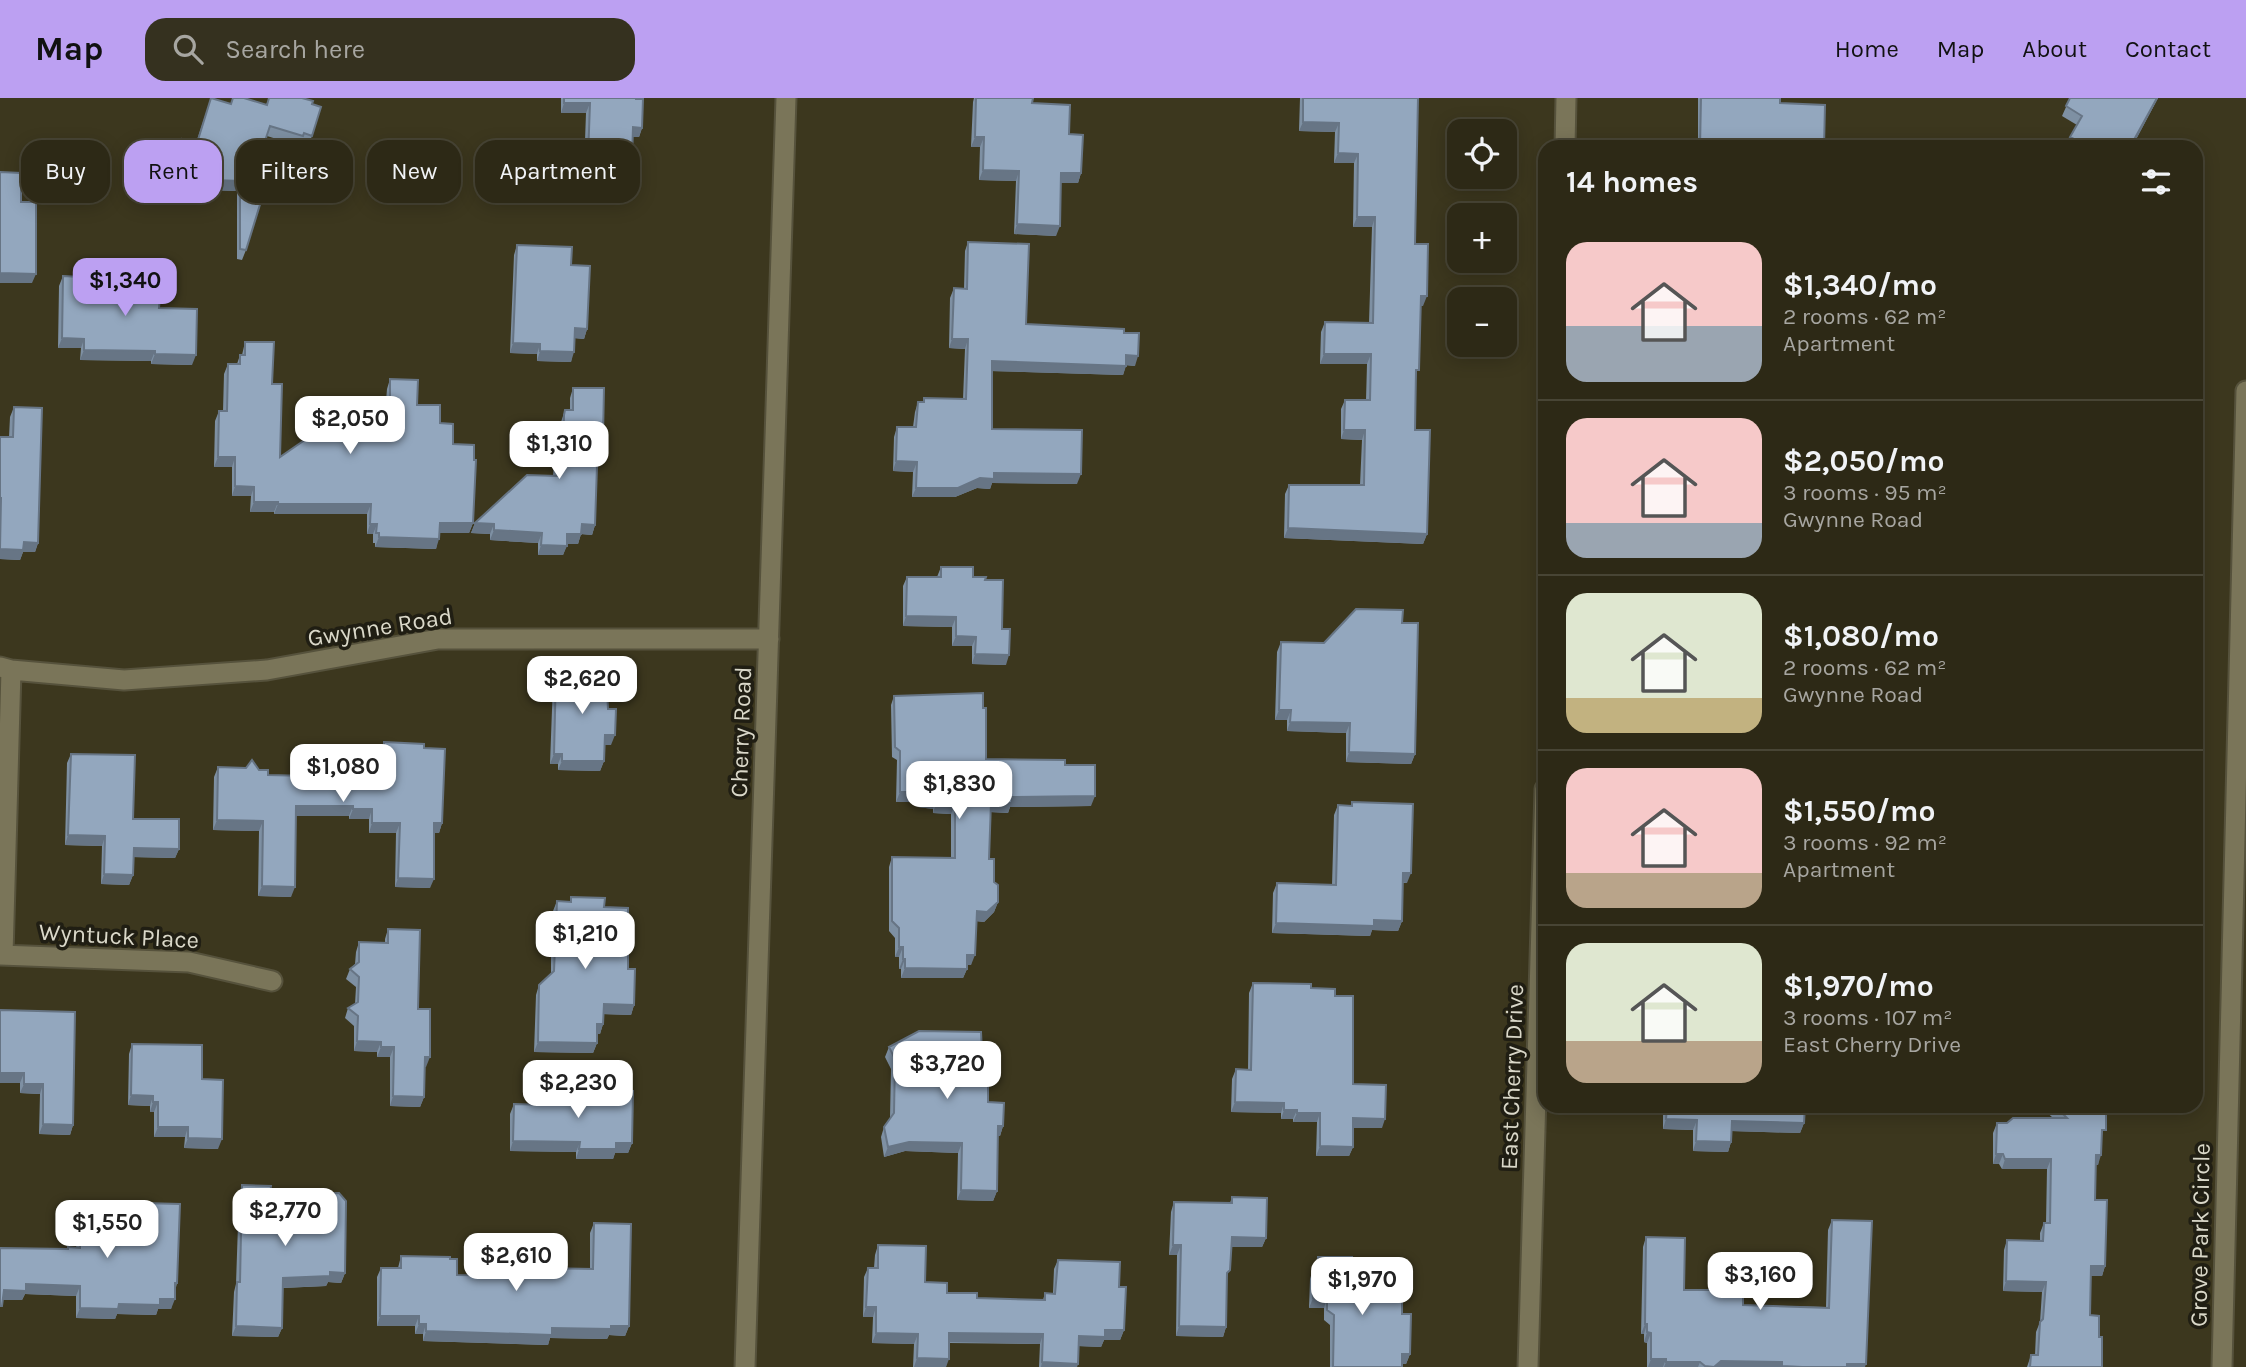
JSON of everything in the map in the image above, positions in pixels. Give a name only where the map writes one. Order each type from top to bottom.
[{"type":"street","name":"Cherry Road","points":[[745,1367],[786,98]]},
{"type":"street","points":[[1565,140],[1566,98]]},
{"type":"street","name":"Grove Park Circle","points":[[2221,1367],[2239,975],[2246,391]]},
{"type":"street","name":"Gwynne Road","points":[[5,669],[124,680],[267,670],[438,639],[769,639]]},
{"type":"street","name":"Wyntuck Place","points":[[5,669],[2,955],[189,962],[272,981]]},
{"type":"street","name":"East Cherry Drive","points":[[1528,1367],[1538,1027]]},
{"type":"building","points":[[211,98],[231,104],[233,98],[244,98],[267,105],[269,98],[302,98],[321,107],[312,136],[270,126],[265,140],[236,140],[236,181],[222,180],[222,140],[198,140]]},
{"type":"building","points":[[564,98],[643,99],[642,128],[633,127],[633,140],[589,140],[590,103],[564,103]]},
{"type":"building","points":[[976,98],[1033,98],[1032,103],[1070,105],[1069,134],[1083,135],[1081,173],[1061,173],[1060,226],[1017,224],[1019,171],[983,170],[984,137],[975,137]]},
{"type":"building","points":[[1303,98],[1418,98],[1415,244],[1428,244],[1427,296],[1421,296],[1415,430],[1430,430],[1427,534],[1288,528],[1289,485],[1364,485],[1365,430],[1344,430],[1345,400],[1370,400],[1371,354],[1324,354],[1325,322],[1373,323],[1375,217],[1357,217],[1358,154],[1338,153],[1339,123],[1303,122]]},
{"type":"building","points":[[1701,98],[1780,98],[1780,103],[1825,105],[1824,140],[1700,140]]},
{"type":"building","points":[[2070,98],[2157,98],[2134,140],[2076,140],[2070,137],[2082,116],[2066,106]]},
{"type":"building","points":[[0,172],[21,173],[21,203],[36,203],[36,274],[0,273]]},
{"type":"building","points":[[240,203],[260,203],[246,250],[240,249]]},
{"type":"building","points":[[968,242],[1029,244],[1026,324],[1124,329],[1124,333],[1139,333],[1138,356],[1126,355],[1126,366],[992,361],[992,429],[1082,430],[1081,474],[994,473],[994,479],[980,478],[958,488],[916,488],[917,462],[896,461],[897,427],[916,427],[918,402],[924,402],[924,398],[966,399],[968,339],[952,339],[954,288],[967,289]]},
{"type":"building","points":[[517,245],[572,247],[571,265],[590,266],[587,329],[575,328],[574,352],[540,351],[540,344],[513,343]]},
{"type":"building","points":[[63,276],[146,279],[145,298],[160,298],[159,308],[197,309],[196,355],[155,354],[155,351],[84,350],[84,339],[62,338]]},
{"type":"building","points":[[245,342],[274,342],[272,384],[282,384],[280,457],[312,435],[375,440],[375,411],[384,411],[385,401],[390,401],[390,379],[418,380],[417,405],[440,405],[440,423],[453,424],[453,444],[474,445],[476,460],[473,523],[440,523],[439,539],[379,537],[379,533],[376,533],[377,524],[370,524],[371,504],[254,502],[254,487],[235,486],[235,457],[218,457],[219,411],[227,411],[228,364],[240,364],[240,355],[245,355]]},
{"type":"building","points":[[573,388],[604,388],[603,436],[598,436],[595,525],[582,524],[581,534],[567,534],[567,546],[541,545],[542,533],[494,530],[494,524],[475,523],[527,475],[557,476],[557,451],[563,451],[564,415],[565,410],[573,410]]},
{"type":"building","points":[[14,407],[42,408],[38,543],[24,542],[23,550],[0,549],[0,437],[13,437]]},
{"type":"building","points":[[941,567],[973,567],[973,577],[1003,580],[1002,629],[1010,629],[1009,655],[975,654],[976,637],[956,636],[956,617],[906,616],[907,577],[941,577]]},
{"type":"building","points":[[1356,609],[1403,610],[1402,623],[1418,623],[1415,754],[1349,752],[1350,723],[1290,722],[1291,710],[1279,710],[1281,642],[1324,643]]},
{"type":"building","points":[[556,672],[606,673],[608,709],[616,709],[615,735],[605,735],[604,761],[562,761],[562,754],[554,754]]},
{"type":"building","points":[[983,693],[983,708],[986,708],[986,759],[1065,760],[1065,765],[1095,765],[1095,796],[1012,797],[1012,803],[991,802],[989,859],[994,859],[994,882],[998,885],[998,902],[987,912],[977,911],[975,955],[967,955],[967,969],[905,968],[903,947],[899,947],[899,928],[892,921],[892,857],[955,858],[955,804],[936,803],[936,799],[922,797],[922,792],[900,792],[900,751],[895,747],[894,696]]},
{"type":"building","points":[[384,742],[424,744],[424,748],[445,749],[442,823],[434,823],[434,879],[398,878],[400,823],[372,823],[372,809],[353,809],[353,806],[296,806],[295,887],[262,886],[263,821],[217,820],[218,767],[246,768],[252,760],[259,770],[268,770],[268,775],[353,777],[354,749],[384,749]]},
{"type":"building","points":[[71,754],[135,755],[133,819],[179,819],[179,849],[134,848],[133,875],[104,874],[105,836],[68,835]]},
{"type":"building","points":[[1352,802],[1413,804],[1411,873],[1403,873],[1402,921],[1374,920],[1374,926],[1276,923],[1277,883],[1336,885],[1338,805],[1352,806]]},
{"type":"building","points":[[571,897],[605,898],[604,907],[628,908],[628,969],[635,969],[634,1005],[604,1004],[603,1024],[597,1024],[597,1043],[538,1042],[539,985],[554,971],[555,946],[544,936],[556,927],[557,901],[571,902]]},
{"type":"building","points":[[388,929],[420,930],[418,1009],[430,1009],[430,1057],[425,1057],[424,1097],[393,1096],[394,1047],[381,1047],[381,1042],[357,1041],[358,1016],[348,1008],[358,1002],[359,977],[350,969],[359,962],[359,942],[388,943]]},
{"type":"building","points":[[1253,983],[1311,984],[1311,988],[1335,989],[1335,996],[1353,996],[1353,1084],[1386,1085],[1385,1119],[1353,1118],[1353,1147],[1320,1146],[1320,1113],[1284,1110],[1284,1103],[1235,1102],[1236,1069],[1251,1070]]},
{"type":"building","points":[[0,1010],[75,1012],[73,1125],[43,1124],[43,1084],[24,1084],[24,1073],[0,1073]]},
{"type":"building","points":[[919,1031],[981,1032],[983,1071],[988,1071],[988,1102],[1004,1103],[1003,1126],[998,1126],[997,1191],[961,1190],[962,1143],[909,1142],[888,1147],[884,1127],[894,1113],[895,1059],[889,1047]]},
{"type":"building","points":[[132,1044],[202,1045],[202,1079],[223,1080],[222,1139],[188,1138],[188,1127],[158,1127],[158,1102],[153,1102],[153,1096],[131,1095]]},
{"type":"building","points":[[583,1090],[633,1091],[632,1143],[616,1143],[616,1149],[579,1149],[580,1142],[513,1141],[514,1104],[546,1105],[546,1098],[583,1098]]},
{"type":"building","points":[[1666,1113],[1805,1113],[1804,1123],[1732,1121],[1731,1142],[1696,1141],[1697,1120],[1666,1119]]},
{"type":"building","points":[[2062,1113],[2106,1113],[2101,1155],[2096,1155],[2095,1200],[2107,1200],[2105,1266],[2091,1266],[2090,1315],[2099,1316],[2102,1367],[2030,1367],[2031,1355],[2038,1355],[2046,1282],[2006,1281],[2007,1240],[2043,1241],[2044,1223],[2050,1223],[2051,1159],[2005,1159],[2003,1154],[1996,1154],[1997,1123],[2007,1123],[2013,1118],[2067,1118]]},
{"type":"building","points":[[242,1185],[271,1186],[270,1195],[339,1193],[346,1201],[345,1273],[330,1272],[330,1276],[283,1278],[282,1328],[236,1326],[237,1282],[240,1282]]},
{"type":"building","points":[[1232,1197],[1267,1198],[1266,1238],[1232,1237],[1230,1270],[1227,1273],[1226,1327],[1179,1326],[1181,1245],[1173,1245],[1174,1202],[1232,1203]]},
{"type":"building","points":[[142,1203],[180,1204],[175,1299],[160,1299],[160,1305],[119,1304],[118,1309],[80,1308],[80,1286],[26,1284],[26,1291],[4,1290],[0,1306],[0,1248],[80,1248],[80,1228],[85,1228],[86,1211],[142,1213]]},
{"type":"building","points":[[1832,1220],[1872,1221],[1866,1364],[1847,1364],[1847,1367],[1802,1367],[1782,1366],[1782,1362],[1721,1361],[1714,1367],[1700,1362],[1651,1359],[1651,1333],[1647,1332],[1645,1324],[1646,1237],[1685,1238],[1684,1290],[1743,1290],[1743,1305],[1829,1308]]},
{"type":"building","points":[[594,1223],[631,1224],[629,1326],[611,1326],[611,1329],[552,1328],[552,1335],[426,1331],[426,1324],[419,1324],[419,1316],[380,1316],[381,1268],[401,1268],[401,1256],[457,1259],[457,1275],[525,1276],[525,1271],[543,1271],[543,1268],[593,1269]]},
{"type":"building","points":[[878,1245],[926,1246],[925,1282],[947,1283],[947,1293],[977,1293],[977,1298],[1045,1300],[1045,1293],[1055,1294],[1058,1260],[1120,1262],[1119,1287],[1126,1287],[1124,1330],[1105,1330],[1105,1337],[1079,1336],[1078,1364],[1042,1362],[1043,1334],[949,1333],[949,1359],[917,1358],[918,1334],[876,1333],[876,1307],[866,1307],[868,1268],[878,1268]]},
{"type":"building","points":[[1318,1257],[1352,1257],[1352,1260],[1362,1260],[1362,1291],[1402,1292],[1402,1314],[1411,1314],[1410,1354],[1402,1354],[1402,1367],[1333,1367],[1334,1315],[1327,1310],[1327,1298],[1313,1298],[1313,1269],[1318,1269]]}]
